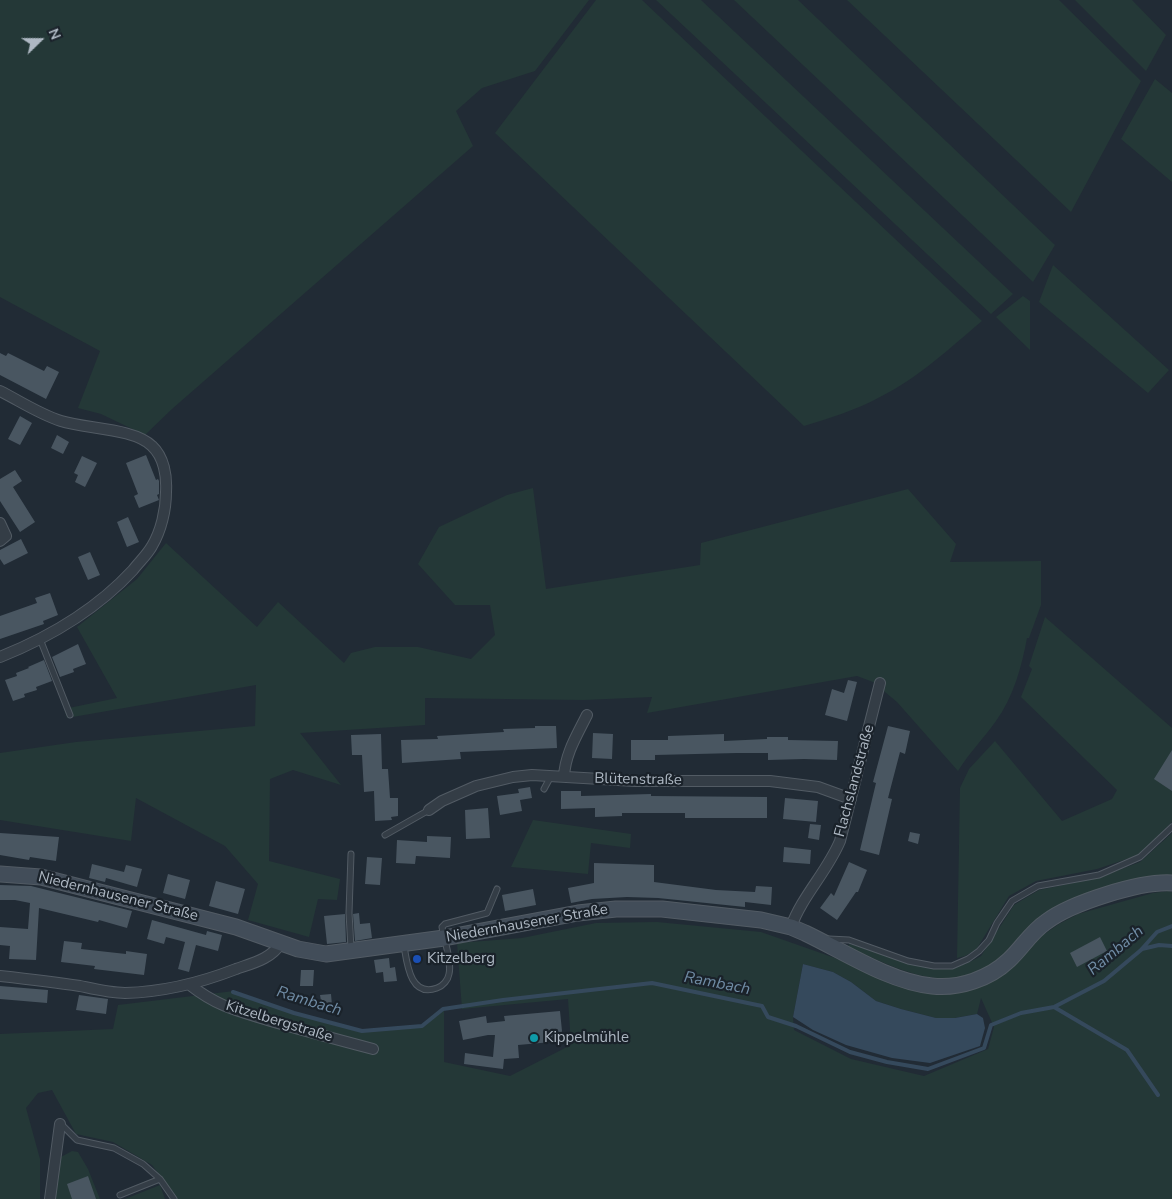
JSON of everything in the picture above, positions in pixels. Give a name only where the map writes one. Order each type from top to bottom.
[{"type":"main road","name":"Niedernhausener Straße","points":[[0,874],[50,879],[236,927],[298,949],[333,954],[444,938],[578,913],[616,908],[695,912],[761,920],[791,927],[903,980],[933,986],[960,985],[986,976],[1009,960],[1036,930],[1059,913],[1075,906],[1122,890],[1153,884],[1172,883]]},
{"type":"street","points":[[0,656],[40,639],[74,620],[104,597],[145,556],[155,540],[163,516],[166,482],[164,468],[159,456],[154,447],[143,439],[124,433],[64,422],[44,415],[1,393]]},
{"type":"street","points":[[0,523],[6,536],[0,541]]},
{"type":"street","name":"Flachslandstraße","points":[[791,927],[801,904],[834,856],[840,842],[880,684]]},
{"type":"street","points":[[564,776],[567,755],[587,715]]},
{"type":"street","name":"Blütenstraße","points":[[429,810],[442,801],[476,786],[513,777],[551,776],[635,781],[770,780],[818,787],[851,799]]},
{"type":"street","points":[[0,976],[123,993],[155,991],[190,985],[265,958],[276,952],[282,943]]},
{"type":"street","name":"Kitzelbergstraße","points":[[190,985],[206,998],[222,1006],[373,1049]]},
{"type":"street","points":[[50,1199],[60,1124]]},
{"type":"lane","points":[[40,639],[70,715]]},
{"type":"lane","points":[[544,789],[551,776]]},
{"type":"lane","points":[[384,835],[429,810]]},
{"type":"lane","points":[[819,939],[849,940],[908,961],[934,966],[952,966],[968,959],[979,951],[989,940],[997,922],[1012,901],[1038,886],[1099,875],[1140,857],[1172,826]]},
{"type":"lane","points":[[351,951],[349,913],[352,854]]},
{"type":"lane","points":[[403,944],[413,982],[421,988],[431,989],[441,986],[448,978],[450,968],[442,927],[445,924],[487,913],[497,889]]},
{"type":"lane","points":[[60,1124],[77,1140],[114,1148],[143,1164],[160,1180],[174,1199]]},
{"type":"lane","points":[[120,1195],[160,1180]]},
{"type":"green space","points":[[0,0],[589,0],[535,71],[482,88],[456,111],[473,146],[172,409],[145,435],[101,414],[78,408],[100,351],[0,297]]},
{"type":"green space","points":[[596,0],[642,0],[982,321],[933,362],[894,389],[852,410],[804,426],[495,133]]},
{"type":"green space","points":[[656,0],[701,0],[1013,294],[991,314]]},
{"type":"green space","points":[[734,0],[798,0],[1055,245],[1033,282]]},
{"type":"green space","points":[[847,0],[1059,0],[1141,81],[1071,212]]},
{"type":"green space","points":[[1075,0],[1132,0],[1166,35],[1146,71]]},
{"type":"green space","points":[[1155,79],[1172,93],[1172,182],[1121,139]]},
{"type":"green space","points":[[1053,265],[1169,370],[1148,393],[1039,302]]},
{"type":"green space","points":[[1023,296],[1030,301],[1030,350],[996,317]]},
{"type":"green space","points":[[533,488],[546,589],[700,565],[701,543],[908,489],[956,544],[950,562],[1041,561],[1041,605],[1029,638],[1027,638],[1012,692],[1002,712],[958,771],[897,702],[873,682],[857,676],[647,713],[652,697],[584,700],[425,698],[425,725],[300,733],[341,785],[293,770],[270,779],[269,861],[340,879],[337,900],[318,899],[309,937],[248,920],[258,884],[225,846],[136,798],[131,841],[0,820],[0,753],[76,742],[255,726],[256,685],[67,718],[64,709],[117,698],[77,627],[137,579],[166,543],[257,627],[278,602],[344,663],[351,653],[375,647],[418,647],[471,659],[495,635],[490,605],[455,605],[418,564],[439,527],[507,495]]},
{"type":"green space","points":[[1045,617],[1172,728],[1172,822],[1139,855],[1097,869],[1036,881],[1009,896],[976,950],[957,958],[960,788],[969,769],[995,741],[1062,821],[1112,799],[1117,790],[1021,697],[1032,669],[1029,666]]},
{"type":"green space","points":[[533,820],[631,834],[630,848],[591,843],[588,874],[511,867]]},
{"type":"green space","points":[[1172,833],[1172,877],[1090,895],[1044,914],[995,962],[977,973],[959,978],[921,976],[884,963],[848,947],[849,944],[881,952],[906,962],[932,969],[951,969],[981,956],[1014,905],[1039,890],[1098,878],[1140,862]]},
{"type":"green space","points":[[1172,892],[1172,1199],[177,1199],[152,1165],[113,1142],[76,1134],[52,1090],[38,1093],[26,1108],[40,1159],[40,1199],[0,1199],[0,1034],[113,1029],[118,1005],[234,991],[295,1014],[362,1032],[422,1027],[444,1010],[444,1062],[510,1076],[571,1045],[568,999],[462,1009],[457,943],[522,938],[596,923],[657,922],[761,932],[835,958],[900,986],[933,993],[1011,966],[1040,937],[1078,914],[1153,893]],"holes":[[[803,964],[833,972],[851,982],[876,1001],[936,1018],[955,1018],[977,1014],[981,998],[994,1027],[988,1049],[924,1076],[851,1059],[794,1030],[793,1017]]]},
{"type":"green space","points":[[72,1151],[78,1152],[88,1169],[100,1199],[55,1199],[61,1157]]},
{"type":"green space","points":[[160,1185],[165,1199],[125,1199]]},
{"type":"water","points":[[803,964],[833,972],[851,982],[876,1001],[901,1009],[936,1018],[955,1018],[977,1014],[983,1018],[985,1028],[980,1046],[930,1063],[892,1058],[846,1045],[813,1030],[793,1017]]},
{"type":"building","points":[[0,353],[6,356],[8,353],[44,371],[47,366],[59,372],[46,399],[0,375]]},
{"type":"building","points":[[20,416],[32,423],[20,445],[8,439]]},
{"type":"building","points":[[57,435],[69,442],[63,454],[51,448]]},
{"type":"building","points":[[146,455],[156,480],[158,479],[159,481],[159,494],[157,495],[159,500],[139,508],[134,496],[138,494],[126,463]]},
{"type":"building","points":[[82,456],[97,463],[85,487],[75,482],[78,475],[74,473]]},
{"type":"building","points":[[15,470],[22,481],[13,487],[35,522],[20,532],[0,501],[0,479]]},
{"type":"building","points":[[128,517],[139,542],[127,547],[117,522]]},
{"type":"building","points":[[21,539],[28,553],[4,565],[0,559],[0,550]]},
{"type":"building","points":[[90,552],[100,575],[88,580],[78,557]]},
{"type":"building","points":[[50,593],[58,615],[43,621],[44,624],[0,639],[0,616],[37,603],[35,598]]},
{"type":"building","points":[[78,644],[86,664],[73,669],[74,672],[60,677],[52,657]]},
{"type":"building","points":[[44,660],[52,681],[36,687],[37,690],[24,694],[25,697],[13,701],[5,680],[17,676],[16,673]]},
{"type":"building","points":[[848,680],[857,682],[847,721],[825,715],[832,689],[844,693]]},
{"type":"building","points":[[535,726],[556,726],[557,748],[460,752],[461,759],[402,763],[401,740],[438,739],[437,736],[504,732],[503,729],[535,728]]},
{"type":"building","points":[[888,726],[910,731],[905,754],[900,752],[888,798],[892,799],[879,855],[860,850],[876,783],[873,782]]},
{"type":"building","points":[[593,733],[613,734],[612,759],[592,758]]},
{"type":"building","points":[[381,734],[382,769],[388,769],[390,798],[398,798],[398,816],[391,817],[392,820],[375,821],[374,791],[364,792],[362,755],[352,755],[351,735]]},
{"type":"building","points":[[724,734],[724,741],[788,737],[788,740],[838,741],[837,760],[768,760],[768,753],[737,753],[655,755],[655,760],[631,760],[631,740],[668,740],[668,736]]},
{"type":"building","points":[[1172,750],[1172,791],[1154,779]]},
{"type":"building","points":[[530,787],[532,798],[520,800],[522,811],[500,815],[497,796],[519,793],[518,789]]},
{"type":"building","points":[[561,791],[581,791],[581,796],[651,794],[651,796],[767,797],[767,818],[685,818],[685,813],[622,813],[622,816],[595,817],[595,808],[561,809]]},
{"type":"building","points":[[785,798],[818,801],[816,822],[783,819]]},
{"type":"building","points":[[488,808],[490,838],[466,839],[465,810]]},
{"type":"building","points":[[810,824],[821,825],[819,840],[808,838]]},
{"type":"building","points":[[910,832],[920,834],[918,844],[908,841]]},
{"type":"building","points":[[0,833],[59,837],[56,861],[30,857],[29,860],[0,855]]},
{"type":"building","points":[[427,836],[451,837],[450,858],[416,856],[415,864],[396,863],[397,840],[427,842]]},
{"type":"building","points":[[784,847],[811,850],[810,864],[783,862]]},
{"type":"building","points":[[367,857],[382,858],[380,885],[365,884]]},
{"type":"building","points":[[849,862],[867,870],[858,892],[856,892],[837,920],[820,908],[831,893],[834,896]]},
{"type":"building","points":[[594,863],[654,865],[654,882],[716,890],[755,892],[756,886],[772,887],[771,905],[745,902],[745,907],[658,898],[627,897],[592,899],[571,903],[568,888],[594,883]]},
{"type":"building","points":[[92,864],[124,872],[126,865],[142,869],[137,887],[106,878],[105,882],[89,878]]},
{"type":"building","points":[[168,874],[190,880],[185,899],[163,893]]},
{"type":"building","points":[[216,881],[245,889],[238,914],[209,906]]},
{"type":"building","points":[[0,885],[31,886],[132,911],[127,928],[99,920],[98,922],[39,908],[36,960],[9,959],[10,946],[0,945],[0,927],[28,929],[30,903],[0,900]]},
{"type":"building","points":[[533,889],[536,905],[505,911],[502,895]]},
{"type":"building","points":[[359,913],[360,924],[370,923],[372,938],[355,941],[353,914]]},
{"type":"building","points":[[345,914],[346,942],[327,944],[324,916]]},
{"type":"building","points":[[152,920],[206,935],[207,931],[222,935],[218,951],[196,945],[189,972],[178,969],[185,942],[166,937],[164,944],[147,939]]},
{"type":"building","points":[[1100,937],[1107,951],[1077,967],[1070,953]]},
{"type":"building","points":[[64,941],[82,943],[81,949],[126,954],[126,951],[147,954],[144,975],[94,969],[95,966],[61,962]]},
{"type":"building","points":[[389,958],[390,968],[395,967],[397,981],[384,982],[383,972],[376,973],[374,960]]},
{"type":"building","points":[[301,970],[314,970],[313,986],[300,986]]},
{"type":"building","points":[[0,986],[48,990],[47,1003],[0,999]]},
{"type":"building","points":[[331,994],[332,1005],[322,1007],[320,995]]},
{"type":"building","points":[[79,995],[108,999],[106,1014],[76,1010]]},
{"type":"building","name":"Kippelmühle","points":[[560,1011],[563,1041],[518,1045],[519,1058],[504,1059],[503,1069],[464,1064],[465,1053],[493,1057],[495,1035],[463,1040],[459,1021],[486,1016],[487,1023],[505,1021],[504,1016]]},
{"type":"building","points":[[88,1176],[96,1199],[72,1199],[67,1184]]},
{"type":"waterway","name":"Rambach","points":[[233,992],[294,1013],[362,1031],[422,1026],[443,1009],[503,1000],[652,983],[762,1006],[768,1017],[796,1026],[850,1052],[887,1062],[928,1069],[984,1048],[991,1025],[1021,1013],[1054,1007],[1104,981],[1141,950],[1157,932],[1172,926]]},
{"type":"waterway","points":[[1142,949],[1159,945],[1172,946]]},
{"type":"waterway","points":[[1054,1007],[1127,1050],[1158,1095]]},
{"type":"place","name":"Kitzelberg","points":[[417,959]]},
{"type":"place","name":"Kippelmühle","points":[[534,1038]]}]
